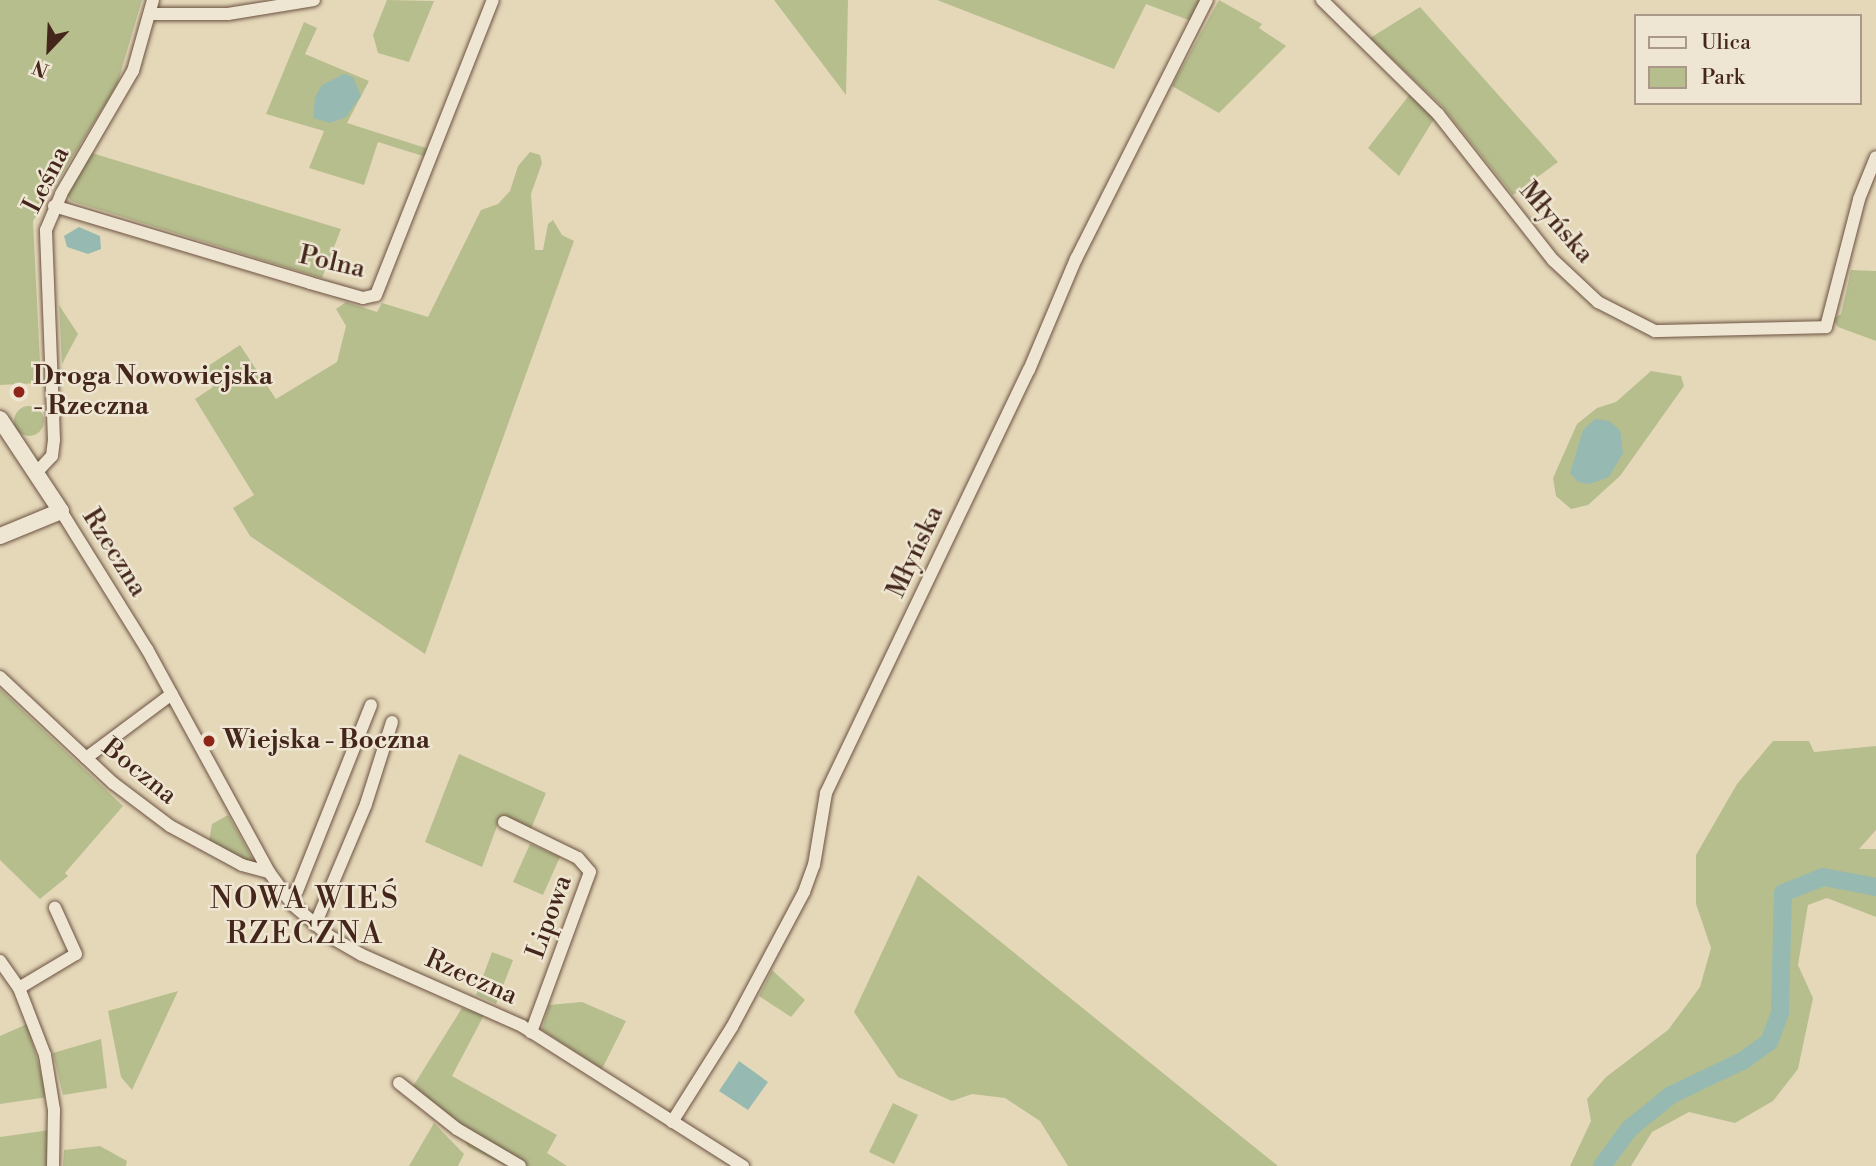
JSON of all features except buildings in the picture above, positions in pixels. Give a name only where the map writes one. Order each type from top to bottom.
[{"type":"street","name":"Leśna","points":[[36,473],[52,456],[54,440],[45,248],[54,206],[133,71],[153,0]]},
{"type":"street","points":[[151,14],[228,14],[314,0]]},
{"type":"street","name":"Polna","points":[[54,206],[363,298],[376,295],[493,0]]},
{"type":"street","name":"Młyńska","points":[[672,1122],[732,1027],[804,892],[814,865],[826,793],[1029,370],[1076,259],[1207,0]]},
{"type":"street","name":"Młyńska","points":[[1322,0],[1438,114],[1553,260],[1616,314],[1656,331],[1683,333],[1826,327],[1849,232],[1876,157]]},
{"type":"street","points":[[0,419],[61,511],[0,536]]},
{"type":"street","name":"Rzeczna","points":[[61,511],[172,694],[269,872],[288,898],[315,925],[362,955],[531,1032],[735,1164]]},
{"type":"street","name":"Boczna","points":[[0,677],[86,758],[170,826],[242,865],[269,872]]},
{"type":"street","points":[[86,758],[172,694]]},
{"type":"street","points":[[288,898],[297,891],[371,705]]},
{"type":"street","points":[[315,925],[366,804],[392,722]]},
{"type":"street","name":"Lipowa","points":[[504,822],[578,858],[590,872],[531,1032]]},
{"type":"street","points":[[19,988],[76,954],[55,908]]},
{"type":"street","points":[[0,961],[19,988],[50,1079],[53,1166]]},
{"type":"street","points":[[399,1083],[457,1129],[520,1166]]},
{"type":"green space","points":[[0,0],[142,0],[117,85],[33,221],[41,383],[0,385]]},
{"type":"green space","points":[[387,0],[434,1],[409,62],[378,53],[373,35]]},
{"type":"green space","points":[[774,0],[848,0],[846,95]]},
{"type":"green space","points":[[937,0],[1201,0],[1191,21],[1146,4],[1114,69]]},
{"type":"green space","points":[[1219,0],[1262,24],[1259,28],[1286,46],[1219,113],[1172,86]]},
{"type":"green space","points":[[1420,7],[1558,162],[1513,195],[1442,106],[1370,38]]},
{"type":"green space","points":[[304,22],[317,28],[305,54],[369,81],[347,123],[429,149],[426,157],[378,142],[364,185],[309,168],[324,131],[266,114]]},
{"type":"green space","points":[[1410,94],[1434,119],[1399,176],[1368,148]]},
{"type":"green space","points":[[530,152],[540,155],[542,163],[531,194],[535,250],[543,250],[548,224],[553,220],[562,235],[574,241],[425,654],[250,536],[233,508],[254,495],[195,399],[213,387],[202,370],[240,345],[276,399],[337,362],[346,326],[336,309],[346,302],[377,312],[382,303],[428,317],[481,210],[498,204],[510,191],[518,166]]},
{"type":"green space","points":[[92,153],[341,229],[322,278],[71,201],[67,195]]},
{"type":"green space","points":[[1851,270],[1876,271],[1876,341],[1838,327],[1833,319],[1841,314]]},
{"type":"green space","points":[[59,305],[78,334],[62,364]]},
{"type":"green space","points":[[1651,371],[1681,376],[1684,386],[1620,476],[1588,505],[1571,509],[1556,496],[1553,478],[1577,424],[1597,408],[1616,402]]},
{"type":"green space","points":[[29,406],[40,410],[44,421],[40,432],[29,436],[18,432],[14,421],[18,410]]},
{"type":"green space","points":[[0,689],[123,806],[65,873],[68,876],[40,899],[0,860]]},
{"type":"green space","points":[[1773,741],[1809,741],[1814,752],[1876,746],[1876,830],[1859,849],[1876,849],[1876,917],[1827,898],[1808,905],[1798,965],[1813,998],[1798,1069],[1773,1101],[1735,1123],[1689,1112],[1652,1132],[1631,1166],[1570,1166],[1591,1121],[1587,1099],[1606,1077],[1668,1030],[1700,987],[1711,948],[1696,904],[1696,855],[1737,784]]},
{"type":"green space","points":[[459,754],[546,793],[530,831],[500,818],[482,867],[425,842]]},
{"type":"green space","points":[[228,815],[254,862],[249,866],[209,841],[212,824]]},
{"type":"green space","points":[[530,844],[560,857],[543,895],[513,882]]},
{"type":"green space","points":[[918,875],[1278,1166],[1068,1166],[1040,1121],[1005,1098],[972,1094],[952,1101],[898,1077],[854,1012]]},
{"type":"green space","points":[[492,952],[513,960],[496,1004],[476,995]]},
{"type":"green space","points":[[772,970],[805,1000],[791,1017],[759,996]]},
{"type":"green space","points":[[178,991],[132,1090],[121,1077],[108,1011]]},
{"type":"green space","points":[[582,1002],[626,1021],[602,1069],[542,1030],[549,1005]]},
{"type":"green space","points":[[462,1008],[484,1015],[452,1076],[557,1135],[547,1153],[567,1166],[507,1166],[468,1147],[457,1126],[412,1088]]},
{"type":"green space","points":[[27,1024],[48,1097],[0,1104],[0,1036]]},
{"type":"green space","points":[[101,1039],[107,1088],[63,1095],[53,1053]]},
{"type":"green space","points":[[893,1103],[918,1115],[894,1164],[869,1152]]},
{"type":"green space","points":[[434,1123],[464,1154],[458,1166],[409,1166]]},
{"type":"green space","points":[[50,1130],[48,1166],[0,1166],[0,1137]]},
{"type":"green space","points":[[100,1146],[127,1161],[126,1166],[63,1166],[64,1150]]},
{"type":"water","points":[[344,74],[353,77],[361,96],[346,117],[330,123],[313,118],[315,97],[322,85]]},
{"type":"water","points":[[79,227],[100,236],[101,249],[88,254],[67,247],[64,236]]},
{"type":"water","points":[[1595,419],[1609,421],[1620,430],[1623,453],[1609,477],[1590,484],[1578,482],[1570,473],[1583,430]]},
{"type":"water","points":[[739,1061],[768,1082],[748,1110],[719,1091]]},
{"type":"waterway","points":[[1602,1166],[1629,1129],[1671,1095],[1744,1060],[1769,1042],[1780,1013],[1783,893],[1823,877],[1876,887]]},
{"type":"place","name":"Droga Nowowiejska - Rzeczna","points":[[19,392]]},
{"type":"place","name":"Wiejska - Boczna","points":[[209,741]]},
{"type":"district","name":"NOWA WIEŚ RZECZNA","points":[[305,916]]}]
